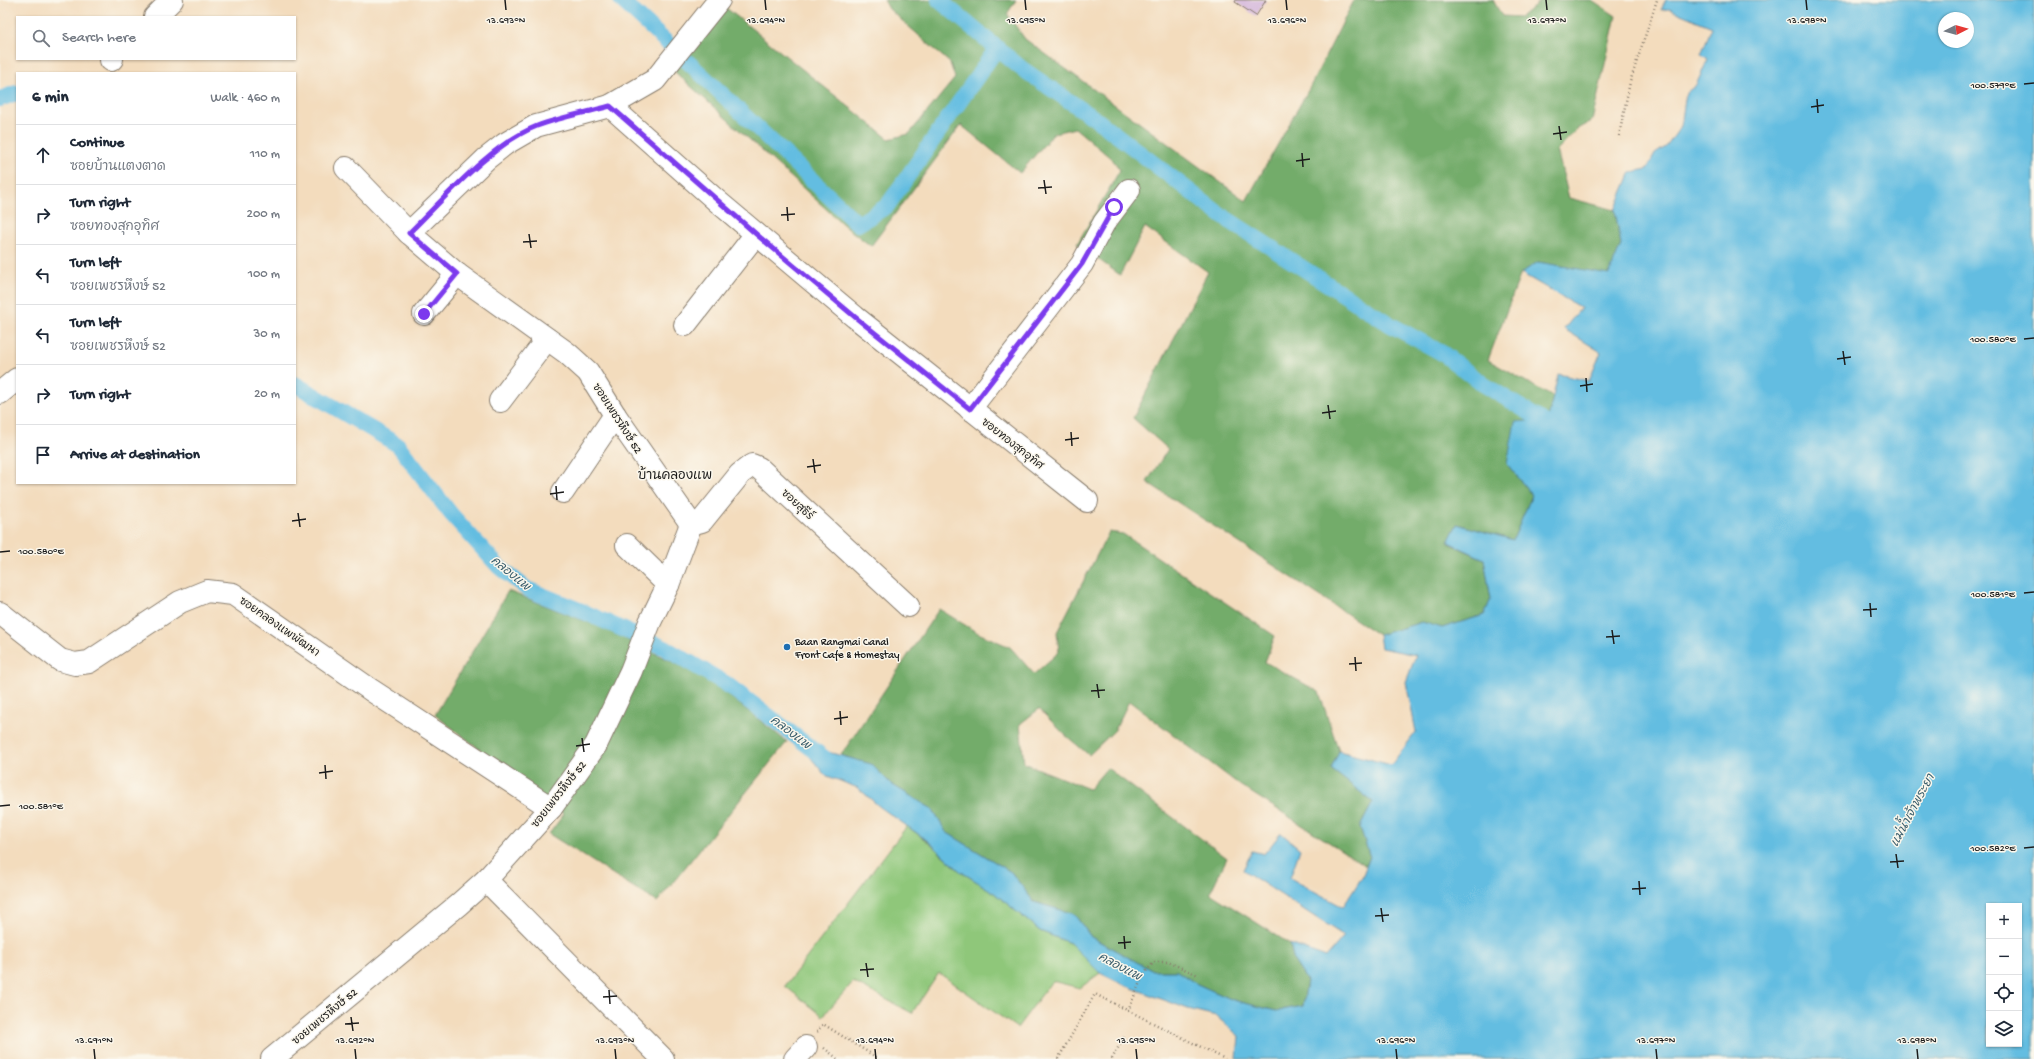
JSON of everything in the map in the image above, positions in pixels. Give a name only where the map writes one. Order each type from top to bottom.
[{"type":"street","points":[[156,16],[172,0]]},
{"type":"street","points":[[409,233],[486,159],[505,144],[536,126],[610,106],[656,79],[719,0]]},
{"type":"street","name":"ซอยทองสุกอุทิศ","points":[[610,106],[756,234],[855,317],[1087,501]]},
{"type":"street","name":"ซอยเพชรหึงษ์ 52","points":[[272,1059],[458,905],[486,880],[551,808],[596,745],[631,671],[650,622],[668,586],[691,524],[614,415],[609,404],[588,372],[548,339],[457,274],[409,233],[346,168]]},
{"type":"street","points":[[970,409],[1082,264],[1104,222],[1129,190]]},
{"type":"street","points":[[685,325],[756,234]]},
{"type":"street","points":[[424,314],[457,274]]},
{"type":"street","points":[[500,401],[548,339]]},
{"type":"street","points":[[0,393],[16,380]]},
{"type":"street","points":[[563,492],[614,415]]},
{"type":"street","name":"ซอยสุธีร์","points":[[691,524],[702,521],[740,474],[752,465],[759,468],[908,606]]},
{"type":"street","points":[[627,545],[668,586]]},
{"type":"street","name":"ซอยคลองแพพัฒนา","points":[[0,614],[60,660],[75,664],[90,662],[180,602],[207,592],[234,594],[371,690],[551,808]]},
{"type":"street","points":[[486,880],[663,1059]]},
{"type":"path","points":[[1619,136],[1630,82],[1657,0]]},
{"type":"path","points":[[1128,1011],[1144,975],[1154,962],[1168,962],[1198,975]]},
{"type":"path","points":[[1058,1059],[1094,994],[1225,1059]]},
{"type":"path","points":[[800,1053],[823,1024],[879,1059]]},
{"type":"path","points":[[1112,1059],[1125,1035]]},
{"type":"green space","points":[[884,0],[1016,0],[1007,14],[1025,39],[1246,201],[1310,87],[1354,0],[1493,0],[1502,16],[1521,17],[1541,0],[1592,0],[1616,16],[1592,121],[1577,129],[1557,150],[1569,198],[1615,210],[1621,245],[1609,275],[1538,262],[1521,273],[1488,360],[1553,397],[1548,419],[1507,464],[1532,495],[1513,540],[1457,524],[1448,543],[1484,559],[1491,599],[1484,615],[1442,628],[1422,622],[1379,635],[1147,482],[1168,449],[1133,418],[1208,272],[1145,227],[1120,275],[1077,244],[1120,170],[1113,160],[1075,128],[1054,133],[1020,173],[961,125],[871,246],[846,227],[674,71],[725,7],[889,139],[909,134],[955,78],[950,63],[889,9]]},
{"type":"green space","points":[[1109,532],[1123,534],[1275,636],[1265,662],[1319,692],[1339,751],[1331,769],[1373,802],[1360,827],[1370,857],[1366,866],[1241,786],[1129,701],[1115,730],[1089,755],[1064,734],[1039,709],[1020,724],[1024,763],[1089,789],[1107,768],[1227,858],[1210,893],[1290,944],[1294,961],[1307,981],[1303,1006],[1276,1011],[1233,1000],[1195,983],[1177,971],[1153,971],[1091,937],[1074,914],[1034,902],[1011,872],[946,832],[932,809],[891,784],[871,765],[841,755],[939,609],[978,633],[1010,647],[1034,674],[1059,652],[1057,632]]},
{"type":"green space","points":[[508,591],[603,628],[708,679],[787,742],[657,902],[549,834],[564,814],[435,715]]},
{"type":"green space","points":[[907,826],[928,842],[960,871],[993,892],[1040,931],[1070,943],[1100,973],[1080,988],[1052,981],[1017,1028],[939,973],[912,1013],[853,982],[823,1016],[785,986]]},
{"type":"water","name":"แม่น้ำเจ้าพระยา","points":[[1666,0],[2034,0],[2034,1059],[1237,1059],[1239,1036],[1216,1016],[1188,1009],[1124,985],[1100,973],[1070,943],[1040,931],[993,892],[960,871],[928,841],[880,807],[858,788],[825,775],[811,758],[810,747],[871,764],[891,784],[932,809],[946,832],[1011,872],[1034,902],[1074,914],[1091,937],[1153,971],[1177,971],[1195,983],[1233,1000],[1276,1011],[1303,1006],[1307,981],[1294,961],[1290,944],[1326,957],[1344,936],[1243,870],[1252,851],[1264,854],[1281,833],[1300,849],[1290,878],[1343,907],[1362,877],[1370,857],[1360,827],[1373,802],[1331,769],[1339,751],[1391,765],[1416,732],[1406,682],[1416,655],[1381,648],[1379,635],[1422,622],[1442,628],[1484,615],[1491,599],[1484,559],[1448,542],[1457,524],[1513,540],[1532,495],[1507,464],[1515,422],[1548,419],[1558,374],[1589,381],[1601,352],[1564,329],[1581,308],[1521,273],[1538,262],[1609,274],[1621,245],[1615,210],[1631,172],[1647,169],[1655,154],[1667,146],[1681,126],[1686,93],[1696,85],[1708,59],[1701,54],[1712,27],[1669,9],[1661,10]]},
{"type":"building","points":[[1236,0],[1266,0],[1256,16],[1235,2]]},
{"type":"waterway","points":[[621,0],[858,224],[887,206],[997,48]]},
{"type":"waterway","points":[[939,0],[1021,68],[1097,120],[1222,216],[1391,325],[1442,353],[1483,384],[1559,431]]},
{"type":"waterway","name":"คลองแพ","points":[[0,99],[16,93]]},
{"type":"waterway","name":"คลองแพ","points":[[296,385],[398,445],[451,514],[499,567],[527,589],[584,612],[665,648],[725,683],[827,760]]},
{"type":"place","name":"Baan Rangmai Canal Front Cafe & Homestay","points":[[787,647]]},
{"type":"district","name":"บ้านคลองแพ","points":[[675,474]]},
{"type":"route","points":[[424,314],[457,274],[409,233],[486,159],[505,144],[536,126],[610,106],[756,234],[855,317],[970,409],[1082,264],[1094,244],[1104,222],[1114,207]]}]
